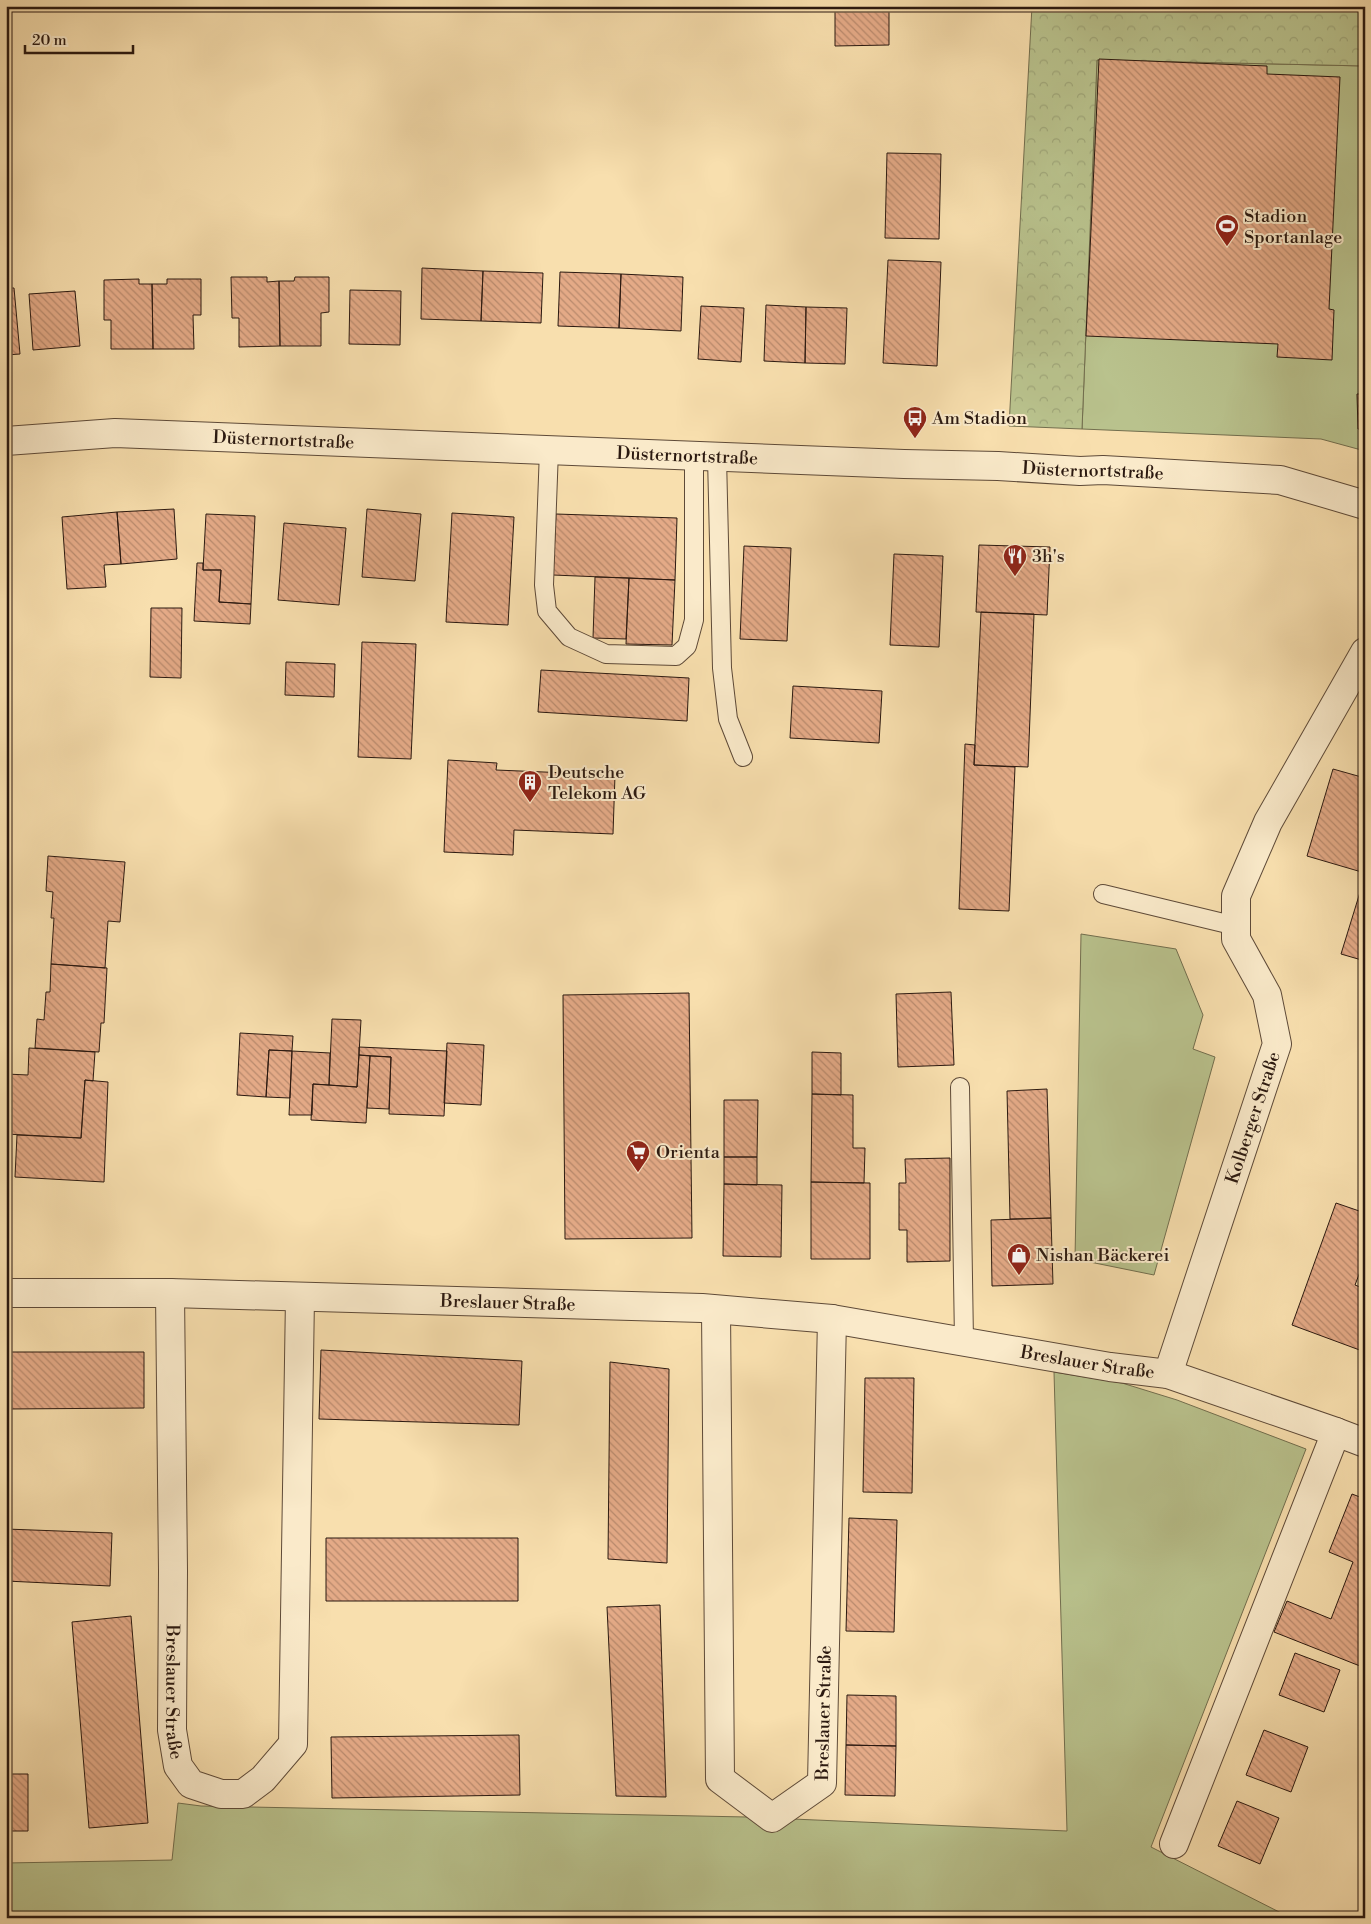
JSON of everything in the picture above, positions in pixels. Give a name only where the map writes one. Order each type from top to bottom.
[{"type":"street","name":"Düsternortstraße","points":[[6,441],[115,433],[998,466],[1080,471],[1103,470],[1280,480],[1365,505]]},
{"type":"street","name":"Kolberger Straße","points":[[1168,1374],[1277,1044],[1267,995],[1236,939],[1236,896],[1268,822],[1365,652]]},
{"type":"street","name":"Breslauer Straße","points":[[6,1293],[170,1293],[682,1307],[832,1319],[1110,1367],[1168,1374],[1336,1432],[1365,1444]]},
{"type":"street","name":"Breslauer Straße","points":[[170,1293],[173,1562],[172,1730],[178,1766],[192,1784],[221,1794],[243,1794],[263,1779],[293,1744],[300,1297]]},
{"type":"street","name":"Breslauer Straße","points":[[716,1310],[720,1779],[772,1818],[822,1783],[832,1319]]},
{"type":"street","points":[[1174,1844],[1336,1432]]},
{"type":"lane","points":[[549,450],[544,585],[548,611],[569,637],[606,654],[676,656],[687,646],[694,620],[705,456]]},
{"type":"lane","points":[[705,456],[722,668],[728,719],[743,757]]},
{"type":"lane","points":[[1103,894],[1236,926]]},
{"type":"lane","points":[[960,1086],[964,1341]]},
{"type":"green space","points":[[1032,6],[1365,6],[1365,66],[1097,60],[1082,429],[1009,426]]},
{"type":"green space","name":"Stadion Sportanlage","points":[[1097,60],[1365,66],[1365,451],[1321,439],[1082,429]]},
{"type":"green space","points":[[1081,934],[1176,949],[1203,1015],[1193,1049],[1215,1057],[1154,1275],[1075,1259]]},
{"type":"green space","points":[[1054,1372],[1122,1383],[1177,1400],[1306,1449],[1151,1847],[1291,1918],[6,1918],[6,1863],[172,1860],[178,1803],[201,1806],[747,1817],[1067,1831]]},
{"type":"building","points":[[835,6],[889,6],[889,45],[835,46]]},
{"type":"building","name":"Stadion Sportanlage","points":[[1099,59],[1267,66],[1267,74],[1340,77],[1329,309],[1334,310],[1332,360],[1277,357],[1278,344],[1086,336]]},
{"type":"building","points":[[887,153],[941,154],[939,239],[885,238]]},
{"type":"building","points":[[888,260],[941,262],[937,366],[883,363]]},
{"type":"building","points":[[422,268],[483,271],[481,321],[421,319]]},
{"type":"building","points":[[483,271],[543,273],[541,323],[481,321]]},
{"type":"building","points":[[560,272],[621,274],[619,328],[558,326]]},
{"type":"building","points":[[621,274],[683,277],[681,331],[619,328]]},
{"type":"building","points":[[231,277],[267,277],[267,282],[279,281],[280,346],[239,347],[239,318],[232,318]]},
{"type":"building","points":[[295,277],[329,277],[329,312],[321,313],[321,346],[280,346],[279,281],[294,281]]},
{"type":"building","points":[[139,279],[139,284],[152,284],[153,349],[111,349],[111,320],[104,320],[104,280]]},
{"type":"building","points":[[167,279],[201,279],[201,315],[193,315],[194,349],[153,349],[152,284],[167,284]]},
{"type":"building","points":[[6,288],[14,288],[20,354],[6,355]]},
{"type":"building","points":[[350,290],[401,291],[400,345],[349,344]]},
{"type":"building","points":[[75,291],[80,346],[33,350],[29,294]]},
{"type":"building","points":[[766,305],[806,307],[805,363],[764,361]]},
{"type":"building","points":[[701,306],[744,308],[741,362],[698,359]]},
{"type":"building","points":[[806,307],[847,308],[845,364],[805,363]]},
{"type":"building","points":[[1357,394],[1365,394],[1365,429],[1358,429]]},
{"type":"building","points":[[174,509],[177,559],[121,564],[117,512]]},
{"type":"building","points":[[367,509],[421,514],[415,581],[362,577]]},
{"type":"building","points":[[117,512],[121,564],[104,565],[106,587],[67,589],[62,517]]},
{"type":"building","points":[[452,513],[514,517],[508,625],[446,622]]},
{"type":"building","points":[[206,514],[255,516],[251,604],[219,602],[221,570],[203,570]]},
{"type":"building","points":[[556,514],[677,518],[675,580],[553,575]]},
{"type":"building","points":[[284,523],[346,528],[339,605],[278,600]]},
{"type":"building","points":[[979,545],[1050,547],[1047,615],[976,612]]},
{"type":"building","points":[[744,546],[791,548],[787,641],[740,639]]},
{"type":"building","points":[[894,554],[943,556],[939,647],[890,645]]},
{"type":"building","points":[[197,563],[203,563],[203,570],[221,570],[219,602],[251,604],[250,624],[194,621]]},
{"type":"building","points":[[595,577],[629,578],[626,639],[593,638]]},
{"type":"building","points":[[629,578],[675,580],[672,645],[626,644]]},
{"type":"building","points":[[151,608],[182,608],[181,678],[150,677]]},
{"type":"building","points":[[981,612],[1034,614],[1028,767],[974,765]]},
{"type":"building","points":[[362,642],[416,644],[411,759],[358,757]]},
{"type":"building","points":[[286,662],[335,664],[334,697],[285,695]]},
{"type":"building","points":[[541,670],[689,678],[687,721],[538,712]]},
{"type":"building","points":[[793,686],[882,691],[879,743],[790,738]]},
{"type":"building","points":[[965,744],[975,745],[974,765],[1015,767],[1009,911],[959,909]]},
{"type":"building","name":"Deutsche Telekom AG","points":[[448,760],[497,763],[496,770],[615,775],[613,834],[514,830],[513,855],[444,852]]},
{"type":"building","points":[[1333,769],[1365,778],[1365,873],[1307,856]]},
{"type":"building","points":[[48,856],[125,862],[120,922],[108,921],[105,968],[51,964],[54,918],[51,918],[53,892],[46,891]]},
{"type":"building","points":[[1365,876],[1365,961],[1341,954]]},
{"type":"building","points":[[51,964],[107,968],[104,1023],[101,1023],[99,1052],[35,1048],[37,1019],[44,1020],[46,992],[50,992]]},
{"type":"building","points":[[951,992],[954,1065],[898,1067],[896,994]]},
{"type":"building","points":[[689,993],[692,1238],[565,1239],[563,995]]},
{"type":"building","points":[[332,1019],[361,1020],[357,1087],[329,1085]]},
{"type":"building","points":[[240,1033],[293,1036],[292,1051],[269,1050],[266,1097],[237,1095]]},
{"type":"building","points":[[447,1043],[484,1045],[481,1105],[444,1103]]},
{"type":"building","points":[[359,1047],[447,1051],[444,1116],[389,1114],[391,1057],[359,1055]]},
{"type":"building","points":[[29,1048],[95,1052],[93,1081],[85,1080],[81,1138],[6,1134],[6,1074],[28,1075]]},
{"type":"building","points":[[269,1050],[292,1051],[290,1098],[266,1097]]},
{"type":"building","points":[[292,1051],[330,1053],[329,1085],[313,1084],[312,1115],[289,1115]]},
{"type":"building","points":[[812,1052],[841,1053],[841,1095],[812,1094]]},
{"type":"building","points":[[359,1055],[370,1056],[366,1123],[311,1120],[313,1084],[357,1087]]},
{"type":"building","points":[[370,1056],[391,1057],[389,1109],[367,1108]]},
{"type":"building","points":[[85,1080],[108,1082],[104,1182],[15,1177],[17,1135],[81,1138]]},
{"type":"building","points":[[1047,1089],[1051,1218],[1010,1219],[1007,1091]]},
{"type":"building","points":[[812,1094],[853,1095],[853,1148],[865,1148],[864,1183],[811,1182]]},
{"type":"building","points":[[724,1100],[758,1100],[757,1157],[724,1157]]},
{"type":"building","points":[[724,1157],[757,1157],[757,1185],[724,1184]]},
{"type":"building","points":[[950,1158],[950,1261],[907,1262],[907,1230],[899,1230],[899,1183],[906,1183],[905,1159]]},
{"type":"building","points":[[811,1182],[870,1183],[870,1259],[811,1259]]},
{"type":"building","points":[[724,1184],[782,1185],[781,1257],[723,1256]]},
{"type":"building","points":[[1336,1203],[1365,1213],[1365,1259],[1355,1285],[1365,1289],[1365,1352],[1292,1325]]},
{"type":"building","points":[[1051,1218],[1053,1284],[992,1286],[991,1220]]},
{"type":"building","points":[[321,1350],[522,1361],[519,1425],[319,1419]]},
{"type":"building","points":[[6,1352],[144,1352],[144,1408],[6,1409]]},
{"type":"building","points":[[610,1362],[669,1369],[667,1563],[608,1559]]},
{"type":"building","points":[[865,1378],[914,1378],[912,1493],[863,1492]]},
{"type":"building","points":[[1352,1494],[1365,1499],[1365,1668],[1274,1632],[1287,1601],[1331,1619],[1353,1562],[1329,1552]]},
{"type":"building","points":[[849,1518],[897,1520],[894,1632],[846,1631]]},
{"type":"building","points":[[6,1529],[112,1533],[110,1586],[6,1581]]},
{"type":"building","points":[[326,1538],[518,1538],[518,1601],[326,1601]]},
{"type":"building","points":[[660,1605],[666,1797],[616,1796],[607,1607]]},
{"type":"building","points":[[131,1616],[148,1823],[89,1828],[72,1622]]},
{"type":"building","points":[[1295,1653],[1340,1670],[1324,1712],[1279,1695]]},
{"type":"building","points":[[847,1695],[896,1696],[896,1746],[846,1745]]},
{"type":"building","points":[[1264,1730],[1308,1747],[1291,1792],[1246,1775]]},
{"type":"building","points":[[519,1735],[520,1795],[332,1798],[331,1737]]},
{"type":"building","points":[[846,1745],[896,1746],[895,1796],[845,1795]]},
{"type":"building","points":[[6,1774],[28,1774],[28,1831],[6,1831]]},
{"type":"building","points":[[1237,1801],[1279,1818],[1260,1864],[1218,1846]]},
{"type":"place","name":"Stadion Sportanlage","points":[[1227,247]]},
{"type":"place","name":"Am Stadion","points":[[915,439]]},
{"type":"place","name":"3h's","points":[[1015,577]]},
{"type":"place","name":"Deutsche Telekom AG","points":[[530,803]]},
{"type":"place","name":"Orienta","points":[[638,1173]]},
{"type":"place","name":"Nishan Bäckerei","points":[[1019,1276]]}]
